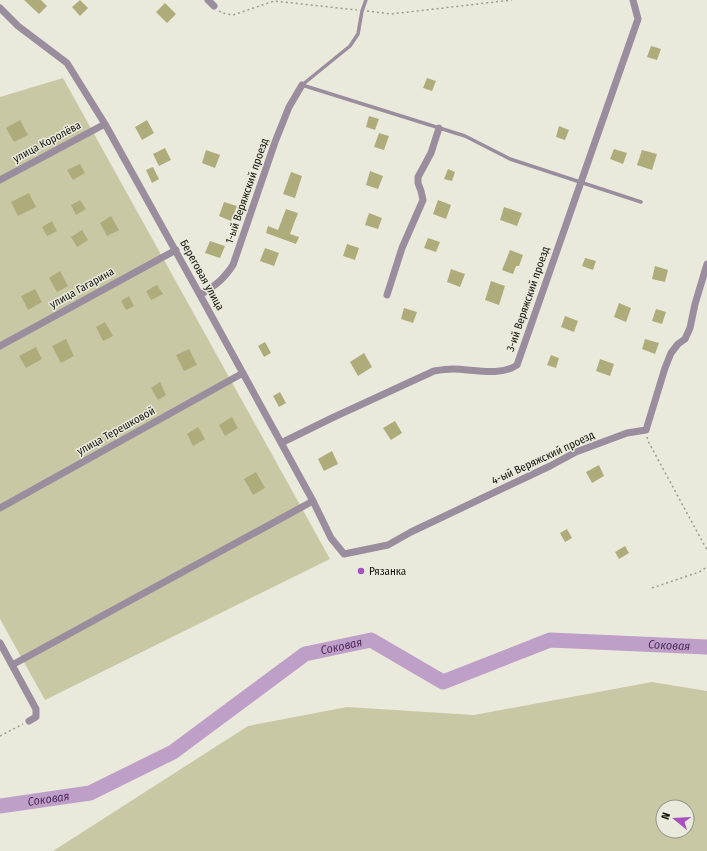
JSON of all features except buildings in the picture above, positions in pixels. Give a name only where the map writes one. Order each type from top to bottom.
[{"type":"street","points":[[208,0],[214,6]]},
{"type":"street","name":"3-ий Веряжский проезд","points":[[281,443],[434,371],[452,369],[475,371],[500,370],[510,369],[517,364],[638,19],[633,0]]},
{"type":"street","name":"Береговая улица","points":[[0,8],[18,26],[67,63],[105,124],[176,250],[312,501]]},
{"type":"street","name":"1-ый Веряжский проезд","points":[[200,294],[217,284],[225,276],[233,264],[275,142],[289,107],[302,85]]},
{"type":"street","name":"улица Королёва","points":[[0,180],[105,124]]},
{"type":"street","points":[[387,295],[402,248],[423,200],[418,183],[418,177],[431,153],[440,128]]},
{"type":"street","name":"улица Гагарина","points":[[0,346],[176,250]]},
{"type":"street","points":[[646,430],[671,353],[678,344],[685,339],[690,328],[695,304],[707,264]]},
{"type":"street","name":"улица Терешковой","points":[[0,508],[243,373]]},
{"type":"street","name":"4-ый Веряжский проезд","points":[[312,501],[331,538],[344,554],[388,545],[411,532],[550,466],[576,452],[627,434],[646,430]]},
{"type":"street","points":[[12,665],[312,501]]},
{"type":"street","points":[[0,643],[36,709],[36,716],[29,721]]},
{"type":"lane","points":[[302,85],[350,46],[358,34],[362,11],[366,0]]},
{"type":"lane","points":[[302,85],[465,136],[510,159],[641,202]]},
{"type":"path","points":[[646,430],[648,442],[707,550]]},
{"type":"path","points":[[652,588],[699,572],[707,566]]},
{"type":"path","points":[[0,736],[29,721]]},
{"type":"green space","points":[[63,78],[330,559],[45,700],[0,619],[0,97]]},
{"type":"green space","points":[[652,682],[707,691],[707,851],[53,851],[248,726],[347,707],[474,715]]},
{"type":"waterway","name":"Соковая","points":[[0,806],[90,793],[173,752],[305,654],[371,640],[443,682],[550,640],[707,647]]},
{"type":"place","name":"Рязанка","points":[[361,571]]}]
